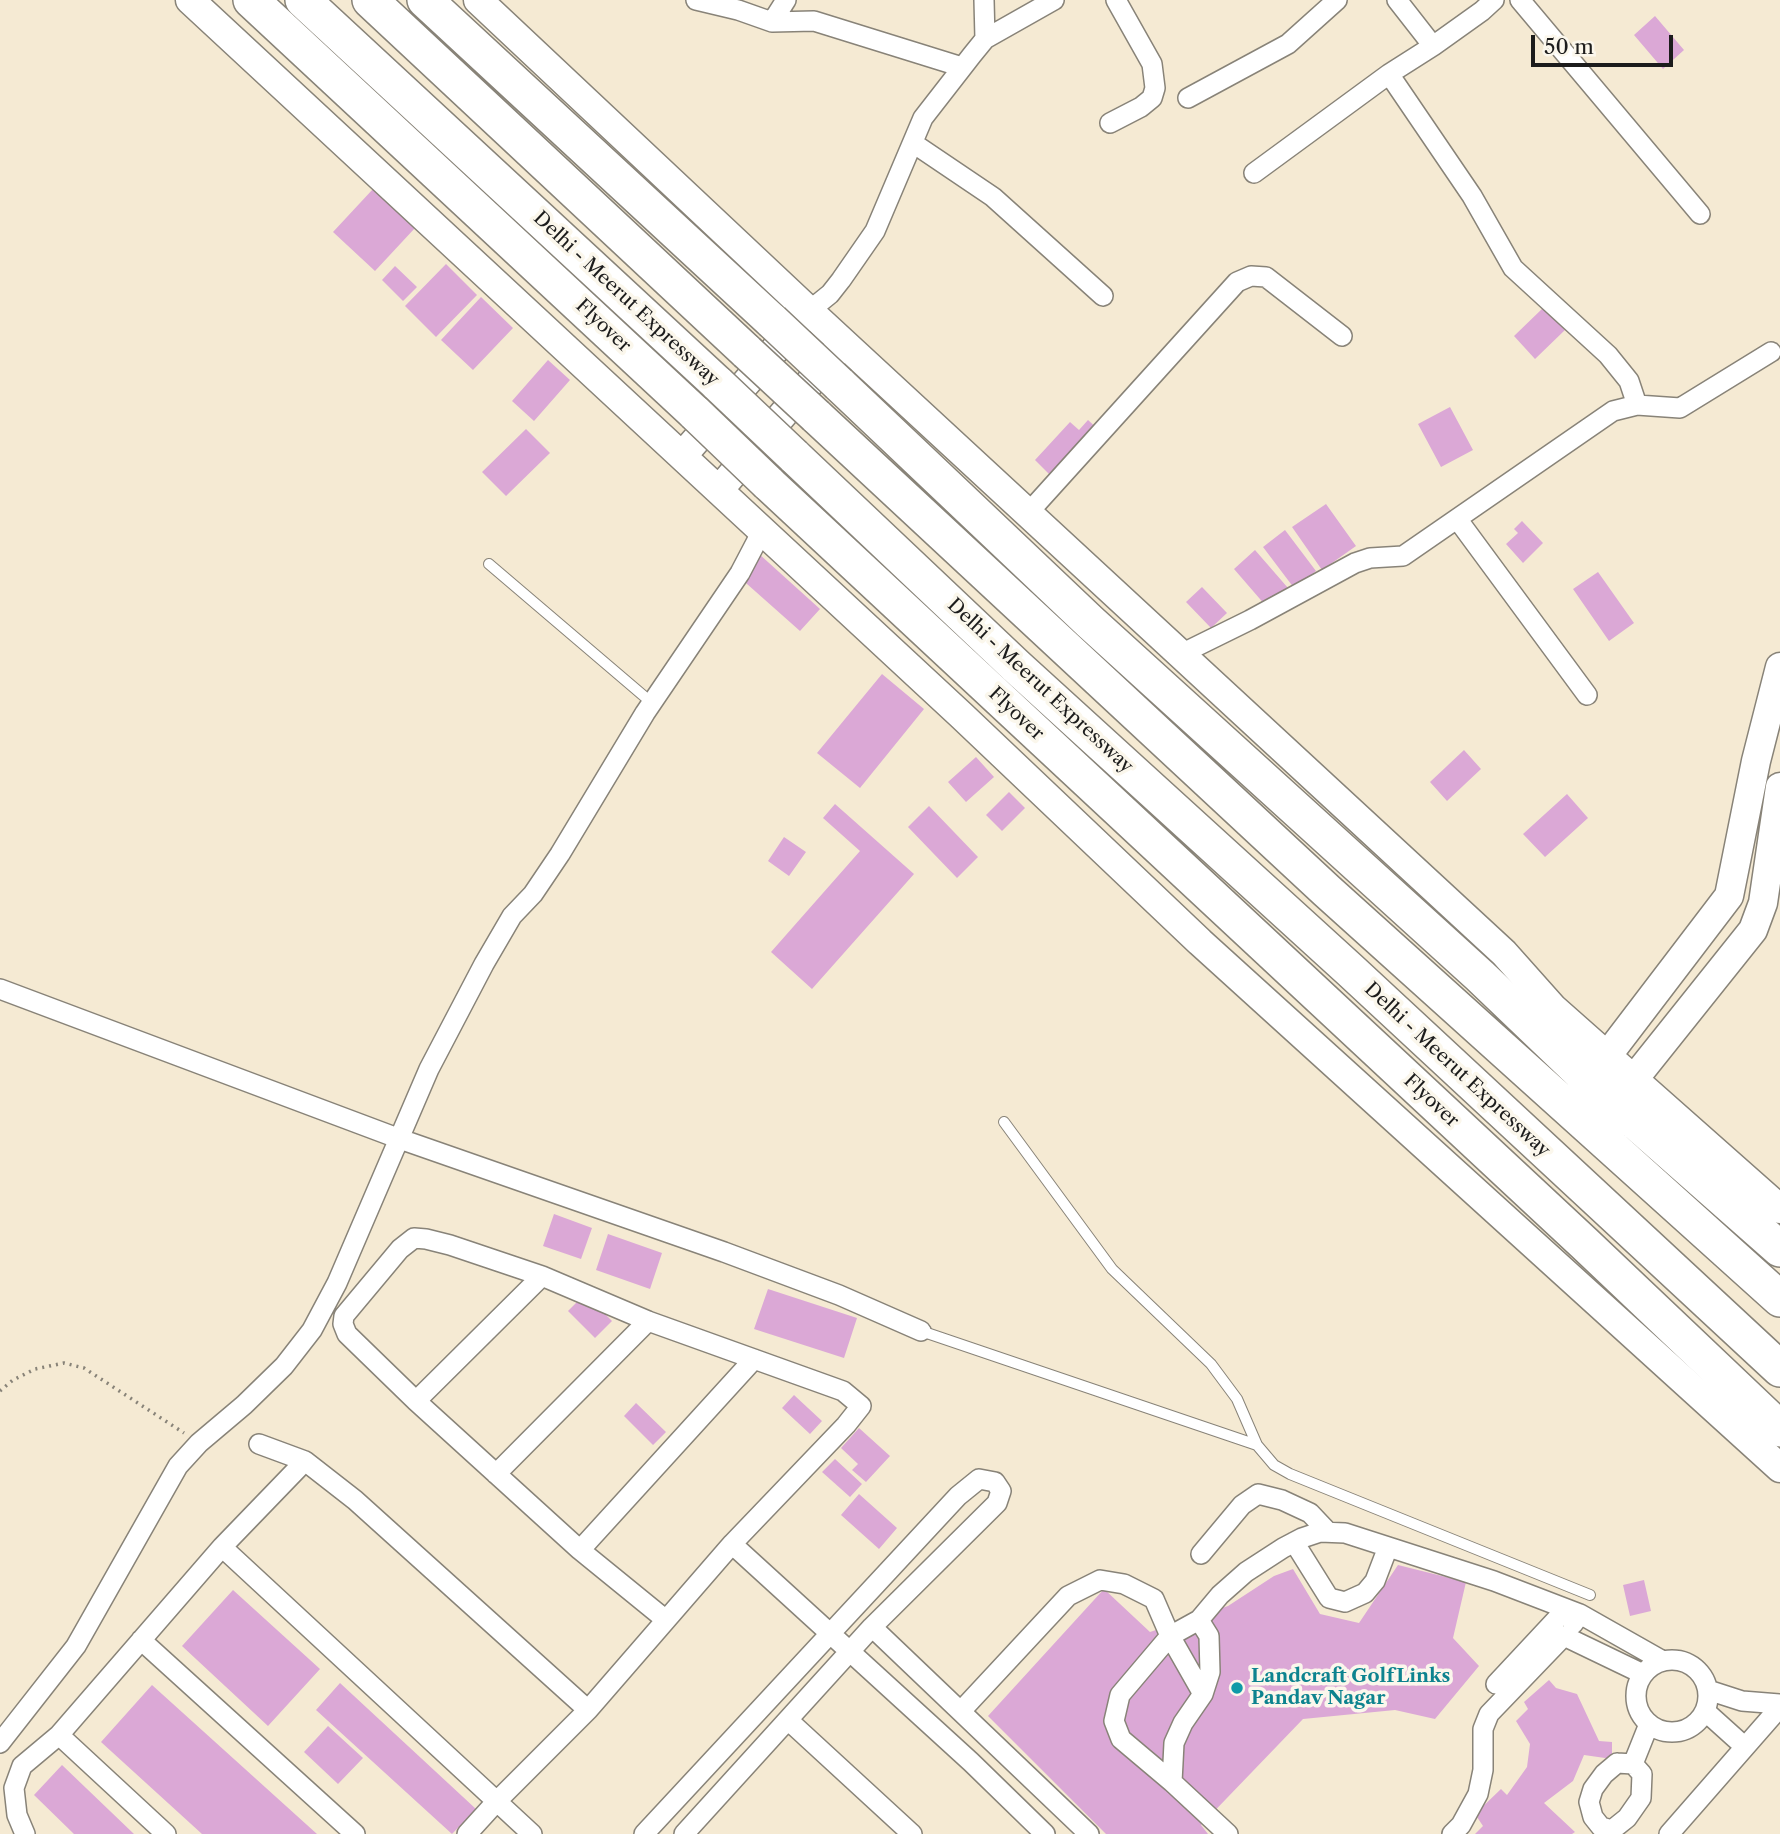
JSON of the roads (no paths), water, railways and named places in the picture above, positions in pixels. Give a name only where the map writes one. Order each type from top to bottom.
[{"type":"highway","name":"Flyover","points":[[251,0],[1780,1429]]},
{"type":"highway","name":"Delhi - Meerut Expressway","points":[[303,0],[718,384],[1016,666],[1350,970],[1780,1369]]},
{"type":"highway","points":[[370,0],[1327,891],[1780,1299]]},
{"type":"highway","points":[[425,0],[810,357],[1090,622],[1480,976],[1595,1086],[1780,1249]]},
{"type":"street","points":[[190,0],[683,455],[1210,951],[1780,1468]]},
{"type":"street","points":[[478,0],[809,311],[1504,953],[1553,1008],[1780,1209]]},
{"type":"street","points":[[696,0],[772,22],[814,21],[962,67]]},
{"type":"street","points":[[772,22],[786,0]]},
{"type":"street","points":[[984,0],[985,39]]},
{"type":"street","points":[[683,455],[809,311],[830,294],[841,280],[875,231],[923,118],[962,67],[985,39],[1054,0]]},
{"type":"street","points":[[1110,123],[1153,98],[1155,88],[1152,64],[1116,0]]},
{"type":"street","points":[[1188,98],[1288,44],[1337,0]]},
{"type":"street","points":[[1397,0],[1433,46]]},
{"type":"street","points":[[1254,173],[1494,0]]},
{"type":"street","points":[[1520,0],[1700,214]]},
{"type":"street","points":[[1389,74],[1472,196],[1513,268],[1608,355],[1629,381],[1637,405]]},
{"type":"street","points":[[913,142],[993,197],[1103,296]]},
{"type":"street","points":[[1029,512],[1237,282],[1251,276],[1266,277],[1342,336]]},
{"type":"street","points":[[719,490],[844,342]]},
{"type":"street","points":[[1181,654],[1356,563],[1370,558],[1403,556],[1613,411],[1637,405],[1680,408],[1771,352]]},
{"type":"street","points":[[1458,520],[1587,695]]},
{"type":"street","points":[[0,1743],[76,1646],[178,1466],[199,1443],[284,1366],[312,1330],[337,1283],[429,1069],[495,945],[512,916],[533,894],[560,854],[652,703],[740,573],[762,531]]},
{"type":"street","points":[[1608,1056],[1729,896],[1756,761],[1780,667]]},
{"type":"street","points":[[1634,1079],[1753,930],[1763,903],[1780,787]]},
{"type":"street","points":[[0,989],[400,1139],[724,1252],[839,1295],[921,1331]]},
{"type":"street","points":[[467,1834],[588,1710],[732,1544],[861,1406],[843,1391],[648,1321],[542,1276],[450,1244],[414,1238],[400,1249],[350,1307],[344,1316],[343,1324],[347,1334],[415,1401],[580,1550],[666,1620]]},
{"type":"street","points":[[415,1401],[542,1276]]},
{"type":"street","points":[[496,1474],[648,1321]]},
{"type":"street","points":[[580,1550],[754,1359]]},
{"type":"street","points":[[259,1444],[305,1461],[355,1500],[588,1710]]},
{"type":"street","points":[[25,1834],[17,1815],[13,1788],[22,1766],[60,1735],[222,1547],[305,1461]]},
{"type":"street","points":[[644,1834],[958,1496],[979,1479],[995,1482],[1001,1491],[997,1503],[872,1626],[684,1834]]},
{"type":"street","points":[[1201,1554],[1242,1505],[1258,1494],[1282,1500],[1310,1513],[1328,1532]]},
{"type":"street","points":[[1228,1834],[1121,1739],[1114,1721],[1120,1695],[1170,1636],[1199,1620],[1220,1595],[1246,1572],[1293,1542],[1320,1532],[1345,1533],[1494,1581],[1573,1611],[1663,1661]]},
{"type":"street","points":[[1293,1542],[1329,1598],[1345,1602],[1365,1593],[1375,1581],[1388,1547]]},
{"type":"street","points":[[732,1544],[971,1762],[1045,1834]]},
{"type":"street","points":[[222,1547],[532,1834]]},
{"type":"street","points":[[961,1711],[1068,1596],[1100,1580],[1124,1584],[1154,1598],[1170,1636],[1203,1694]]},
{"type":"street","points":[[1452,1834],[1461,1825],[1478,1794],[1483,1770],[1483,1729],[1489,1714],[1564,1636],[1573,1611]]},
{"type":"street","points":[[1496,1684],[1573,1611]]},
{"type":"street","points":[[1172,1782],[1174,1742],[1183,1723],[1203,1694],[1210,1672],[1209,1636],[1199,1620]]},
{"type":"street","points":[[872,1626],[1089,1834]]},
{"type":"street","points":[[1564,1636],[1643,1674]]},
{"type":"street","points":[[141,1640],[355,1834]]},
{"type":"street","points":[[1675,1659],[1687,1662],[1704,1678],[1708,1690],[1705,1711],[1696,1724],[1685,1730],[1660,1730],[1649,1724],[1637,1706],[1636,1695],[1643,1674],[1663,1661],[1675,1659]]},
{"type":"street","points":[[1669,1834],[1778,1711],[1708,1690]]},
{"type":"street","points":[[1705,1711],[1745,1747]]},
{"type":"street","points":[[788,1720],[904,1831]]},
{"type":"street","points":[[1633,1764],[1649,1724]]},
{"type":"street","points":[[60,1735],[166,1834]]},
{"type":"street","points":[[1616,1763],[1633,1764],[1642,1774],[1641,1798],[1627,1818],[1610,1832],[1601,1827],[1593,1817],[1589,1802],[1593,1789],[1616,1763]]},
{"type":"lane","points":[[489,564],[652,703]]},
{"type":"lane","points":[[1003,1122],[1112,1269],[1211,1364],[1237,1399],[1257,1445],[1274,1465],[1290,1474],[1590,1595]]},
{"type":"lane","points":[[921,1331],[1257,1445]]},
{"type":"place","name":"Landcraft GolfLinks Pandav Nagar","points":[[1237,1688]]}]
